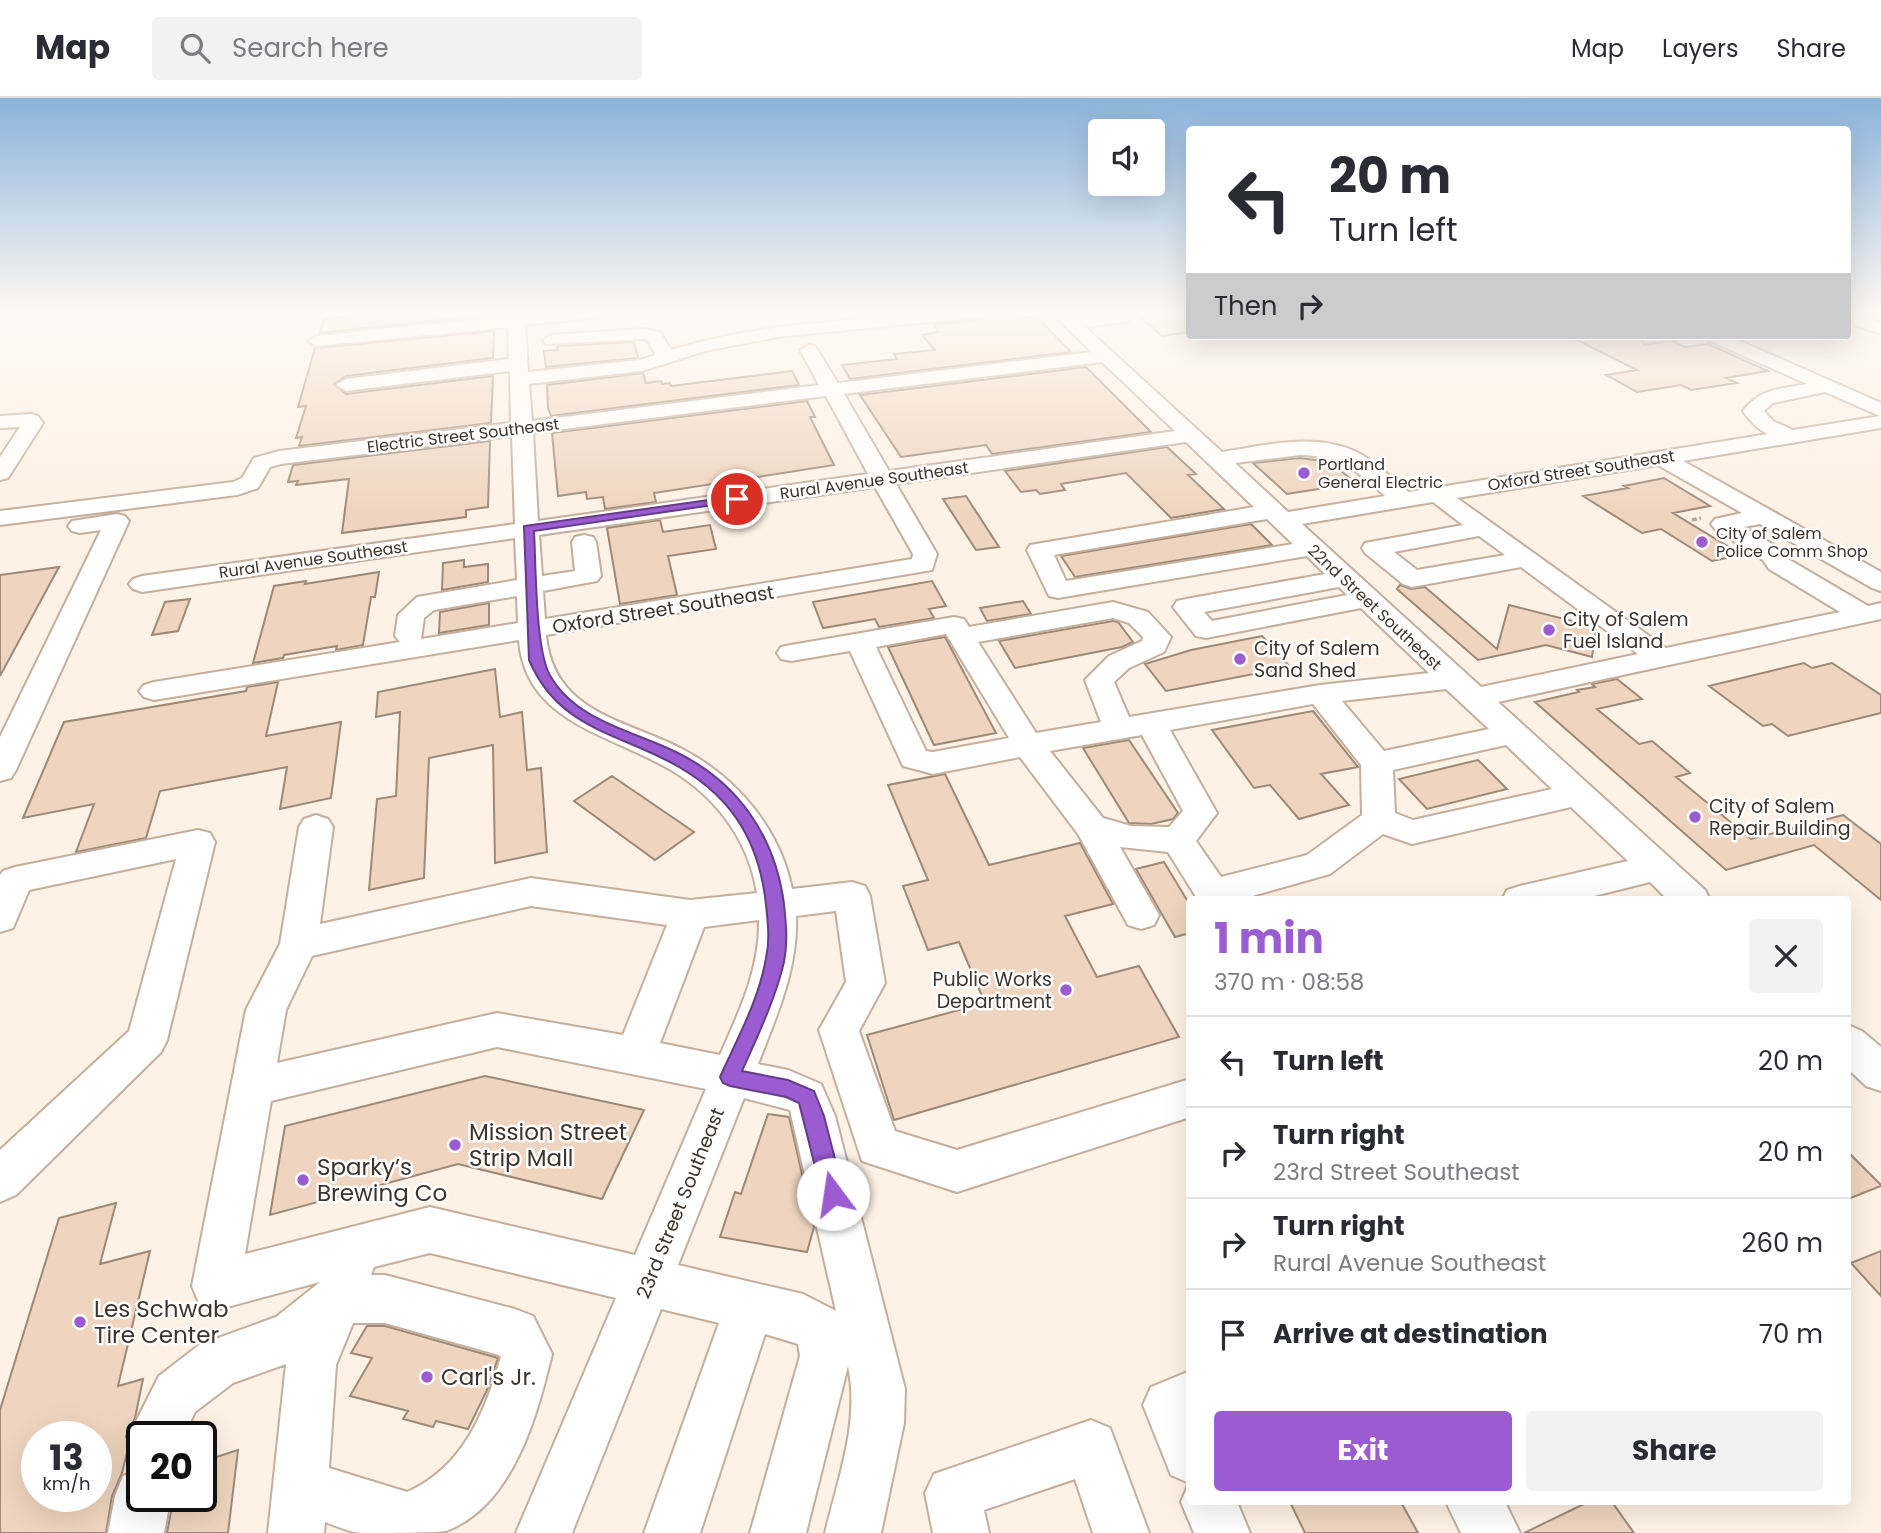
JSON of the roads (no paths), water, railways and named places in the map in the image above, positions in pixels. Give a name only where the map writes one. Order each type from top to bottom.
[{"type":"street","points":[[346,385],[393,379]]},
{"type":"street","name":"23rd Street Southeast","points":[[519,379],[532,630],[536,660],[543,677],[557,696],[579,713],[606,729],[671,756],[730,798],[751,825],[766,856],[778,934],[775,960],[762,1003],[544,1533]]},
{"type":"street","points":[[826,379],[883,479]]},
{"type":"street","name":"Electric Street Southeast","points":[[0,518],[237,488],[250,483],[262,463],[279,458],[921,379]]},
{"type":"street","name":"22nd Street Southeast","points":[[1131,379],[1688,896]]},
{"type":"street","points":[[1812,379],[1881,410]]},
{"type":"street","points":[[1788,436],[1766,425],[1753,411],[1766,398],[1828,386]]},
{"type":"street","points":[[0,422],[31,420],[33,423],[7,453],[0,473]]},
{"type":"street","name":"Oxford Street Southeast","points":[[1311,548],[1058,590],[1038,550],[1403,499],[1439,505],[1660,457],[1881,422]]},
{"type":"street","name":"Rural Avenue Southeast","points":[[142,584],[1191,435]]},
{"type":"street","points":[[1217,459],[1294,449],[1339,453],[1350,457],[1403,499]]},
{"type":"street","points":[[1660,457],[1881,583]]},
{"type":"street","name":"Oxford Street Southeast","points":[[154,691],[923,565],[925,554],[883,479]]},
{"type":"street","points":[[1439,505],[1472,530],[1526,559],[1661,658]]},
{"type":"street","points":[[1764,516],[1724,524],[1769,552],[1778,564],[1872,613]]},
{"type":"street","points":[[0,536],[117,521],[0,770]]},
{"type":"street","points":[[1472,530],[1374,548],[1412,579],[1526,559]]},
{"type":"street","points":[[409,636],[411,615],[426,603],[588,576],[584,542]]},
{"type":"street","points":[[1343,578],[1186,607],[1206,630],[1366,599]]},
{"type":"street","points":[[962,637],[1113,610],[1130,611],[1144,619],[1157,637],[1154,646],[1119,662],[1099,680],[1119,729]]},
{"type":"street","points":[[860,642],[914,759],[933,763],[1320,694],[1464,689],[1661,658],[1872,613]]},
{"type":"street","points":[[791,653],[954,625],[1028,745],[1091,827],[1141,915]]},
{"type":"street","points":[[1320,694],[1377,763],[1379,820]]},
{"type":"street","points":[[1151,724],[1200,813],[1178,840]]},
{"type":"street","points":[[1377,763],[1513,734]]},
{"type":"street","points":[[1379,820],[1412,832],[1578,794]]},
{"type":"street","points":[[1178,840],[1214,896],[1318,865],[1379,820]]},
{"type":"street","points":[[316,827],[299,944],[266,1010],[216,1286],[430,1230],[803,1319],[821,1330],[825,1356],[778,1533]]},
{"type":"street","points":[[1091,827],[1131,838],[1178,840]]},
{"type":"street","points":[[0,918],[8,882],[198,842],[147,1040],[0,1180]]},
{"type":"street","points":[[1536,896],[1657,866]]},
{"type":"street","points":[[299,944],[531,892],[690,914],[852,896],[866,983],[839,1030],[878,1146],[957,1171],[1186,1099]]},
{"type":"street","points":[[635,1055],[690,914]]},
{"type":"street","points":[[252,1087],[497,1030],[635,1055],[788,1089],[806,1097],[814,1116],[879,1389],[878,1423],[853,1533]]},
{"type":"street","points":[[1851,1046],[1881,1073]]},
{"type":"street","points":[[163,1421],[177,1394],[217,1363],[291,1337],[338,1299],[385,1299],[515,1334],[527,1354],[519,1390],[480,1470],[456,1496],[405,1526],[298,1510],[311,1365],[338,1299],[358,1248]]},
{"type":"street","points":[[672,1533],[749,1307]]},
{"type":"street","points":[[1186,1399],[1169,1405],[1186,1446]]},
{"type":"street","points":[[961,1533],[953,1493],[1091,1447],[1121,1533]]},
{"type":"street","points":[[1210,1505],[1222,1533]]},
{"type":"street","points":[[1476,1505],[1492,1533]]},
{"type":"street","points":[[136,1533],[140,1512]]},
{"type":"place","name":"Portland General Electric","points":[[1304,473]]},
{"type":"place","name":"City of Salem Police Comm Shop","points":[[1702,542]]},
{"type":"place","name":"City of Salem Fuel Island","points":[[1549,630]]},
{"type":"place","name":"City of Salem Sand Shed","points":[[1240,659]]},
{"type":"place","name":"City of Salem Repair Building","points":[[1695,817]]},
{"type":"place","name":"Public Works Department","points":[[1066,990]]},
{"type":"place","name":"Mission Street Strip Mall","points":[[455,1145]]},
{"type":"place","name":"Sparky’s Brewing Co","points":[[303,1180]]},
{"type":"place","name":"Les Schwab Tire Center","points":[[80,1322]]},
{"type":"place","name":"Carl's Jr.","points":[[427,1377]]}]
